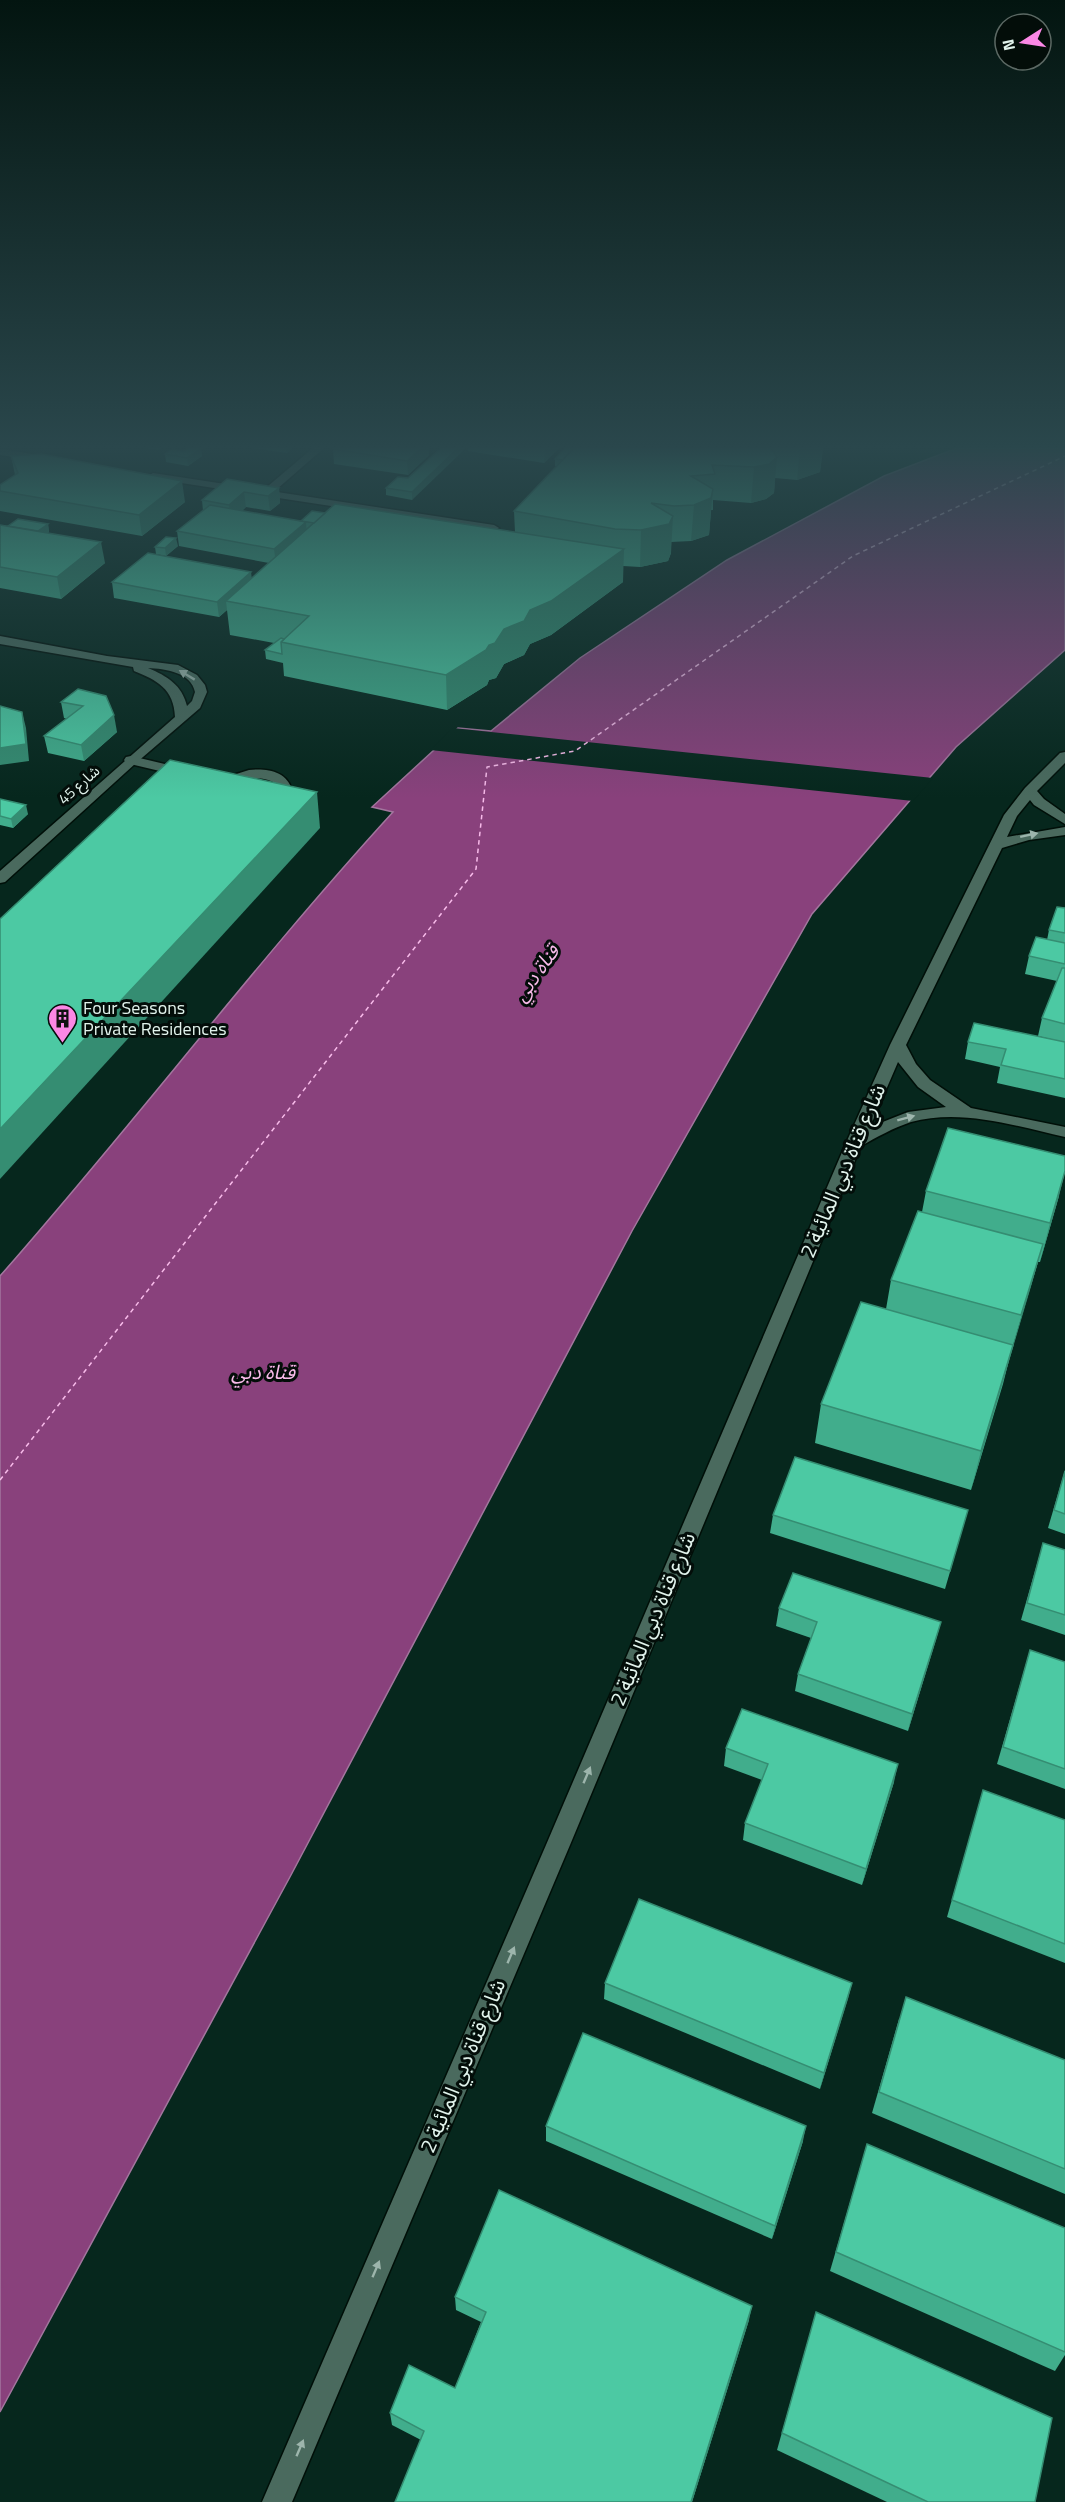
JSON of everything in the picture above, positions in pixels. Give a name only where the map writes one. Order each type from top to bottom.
[{"type":"street","points":[[0,640],[124,662],[167,682],[180,699],[181,718]]},
{"type":"street","name":"شارع 45","points":[[0,879],[202,697],[201,688],[196,681],[176,669],[147,663],[124,662]]},
{"type":"street","name":"شارع قناة دبي المائية 2","points":[[277,2502],[572,1812],[854,1143],[898,1045],[1011,815],[1030,791],[1065,756]]},
{"type":"street","points":[[131,760],[196,775]]},
{"type":"street","points":[[224,786],[239,776],[254,773],[269,774],[283,782],[285,790],[280,796],[259,804]]},
{"type":"street","points":[[1030,791],[1039,802],[1065,820]]},
{"type":"street","points":[[995,846],[1023,836],[1065,831]]},
{"type":"street","points":[[898,1045],[904,1059],[927,1087],[965,1111]]},
{"type":"street","points":[[854,1143],[892,1122],[940,1112],[965,1111],[1065,1132]]},
{"type":"water","name":"قناة دبي","points":[[720,565],[1065,565],[1065,650],[956,747],[812,914],[632,1231],[291,1875],[0,2412],[0,1276],[293,926],[393,812],[372,807],[458,728],[491,731],[580,658]]},
{"type":"pier","points":[[453,728],[933,778],[913,801],[430,750]]},
{"type":"building","points":[[0,565],[72,565],[57,577],[0,567]]},
{"type":"building","points":[[133,565],[212,565],[251,572],[217,602],[112,582]]},
{"type":"building","points":[[267,565],[602,565],[551,601],[530,610],[524,621],[504,629],[495,643],[446,675],[281,642],[309,616],[226,601]]},
{"type":"building","points":[[281,638],[284,639],[281,642],[282,654],[265,650]]},
{"type":"building","points":[[78,689],[106,696],[114,715],[81,745],[44,736],[83,706],[61,702]]},
{"type":"building","points":[[0,706],[22,712],[26,744],[0,748]]},
{"type":"building","name":"Four Seasons Private Residences","points":[[170,760],[317,792],[0,1129],[0,919]]},
{"type":"building","points":[[0,799],[26,805],[11,819],[0,816]]},
{"type":"building","points":[[1057,907],[1065,908],[1065,933],[1049,930]]},
{"type":"building","points":[[1036,937],[1065,943],[1065,964],[1029,956]]},
{"type":"building","points":[[1062,968],[1065,968],[1065,1024],[1042,1018]]},
{"type":"building","points":[[974,1023],[1065,1042],[1065,1079],[1001,1065],[1006,1049],[968,1042]]},
{"type":"building","points":[[948,1128],[1065,1156],[1065,1171],[1050,1223],[926,1191]]},
{"type":"building","points":[[918,1211],[1043,1244],[1021,1315],[891,1280]]},
{"type":"building","points":[[861,1302],[1013,1345],[981,1451],[821,1404]]},
{"type":"building","points":[[795,1457],[968,1510],[950,1571],[773,1515]]},
{"type":"building","points":[[1065,1471],[1065,1514],[1054,1510]]},
{"type":"building","points":[[1043,1543],[1065,1550],[1065,1615],[1027,1603]]},
{"type":"building","points":[[793,1573],[941,1622],[912,1714],[798,1674],[817,1622],[779,1608]]},
{"type":"building","points":[[1030,1650],[1065,1662],[1065,1769],[1003,1747]]},
{"type":"building","points":[[742,1709],[898,1764],[866,1869],[745,1823],[768,1764],[726,1748]]},
{"type":"building","points":[[983,1790],[1065,1820],[1065,1944],[952,1900]]},
{"type":"building","points":[[639,1899],[852,1983],[824,2073],[605,1983]]},
{"type":"building","points":[[906,1997],[1065,2060],[1065,2169],[879,2092]]},
{"type":"building","points":[[583,2033],[806,2126],[775,2226],[546,2126]]},
{"type":"building","points":[[867,2144],[1065,2228],[1065,2352],[836,2252]]},
{"type":"building","points":[[499,2190],[752,2306],[691,2502],[395,2502],[424,2431],[390,2413],[409,2365],[455,2388],[486,2312],[455,2297]]},
{"type":"building","points":[[816,2312],[1052,2418],[1035,2502],[928,2502],[782,2433]]},
{"type":"ferry route","points":[[0,1480],[476,869],[487,767],[575,751],[841,565]]},
{"type":"place","name":"Four Seasons Private Residences","points":[[62,1044]]}]
